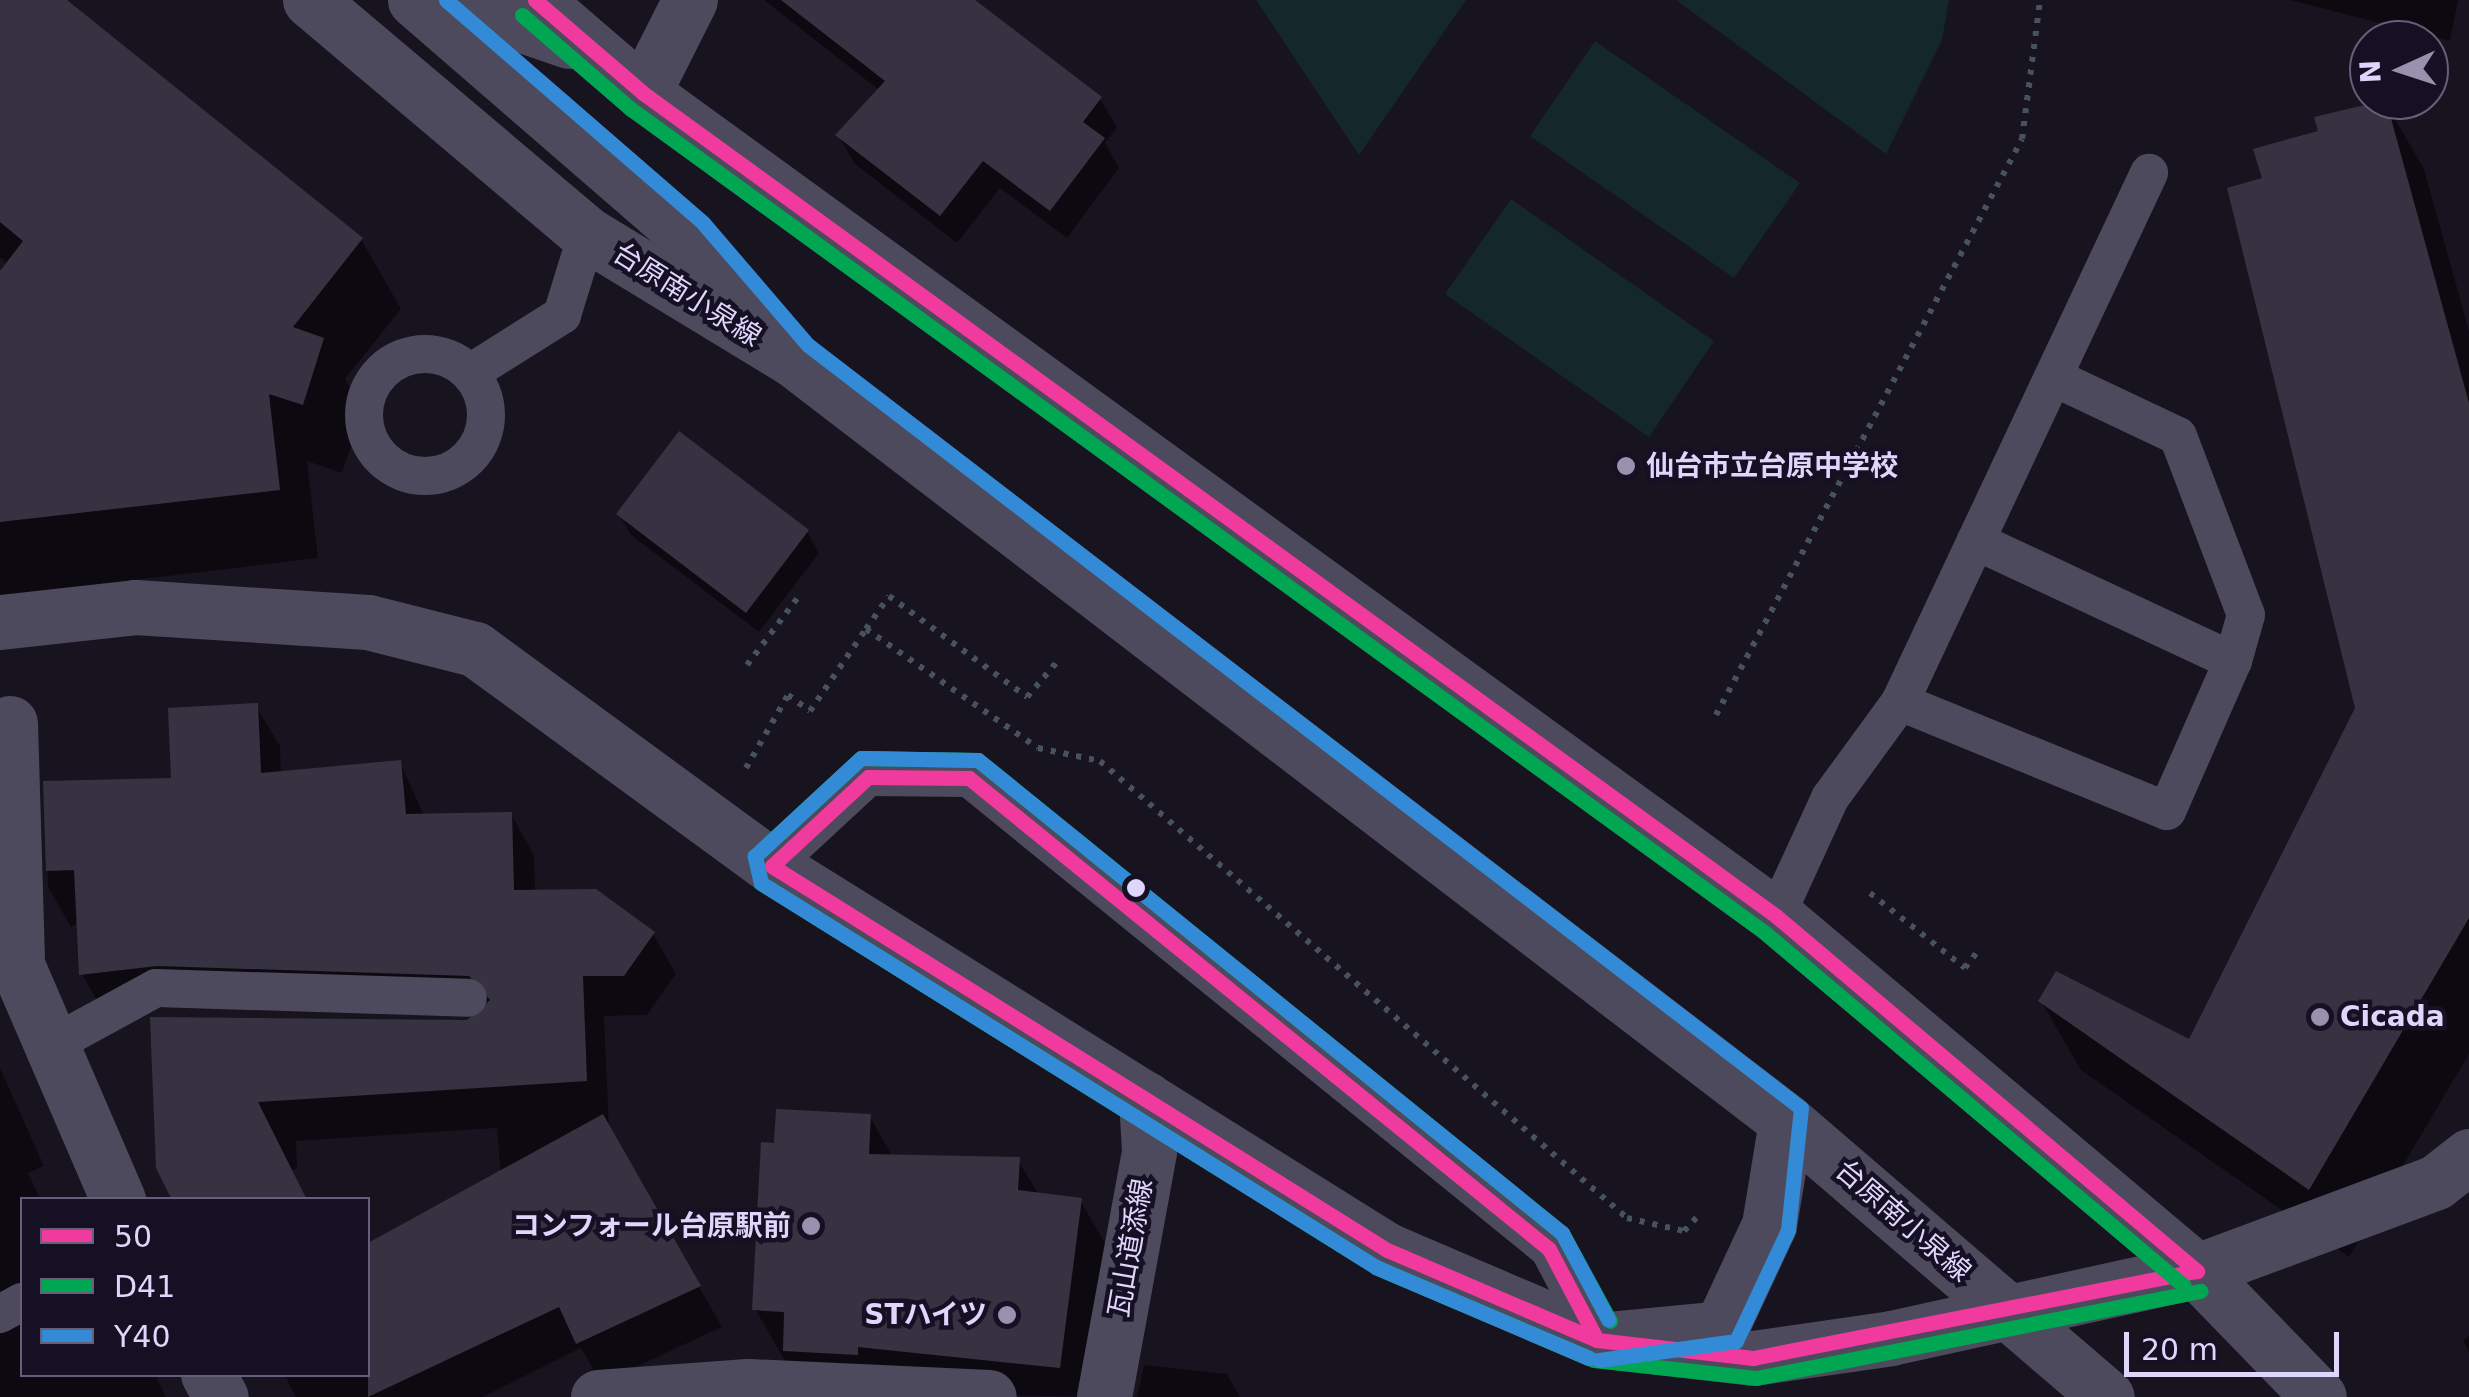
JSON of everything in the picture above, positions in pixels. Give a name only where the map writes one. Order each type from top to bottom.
[{"type":"street","name":"台原南小泉線","points":[[310,0],[588,234],[794,360],[1786,1121],[2108,1397]]},
{"type":"street","points":[[415,0],[689,237],[794,360]]},
{"type":"street","points":[[478,0],[496,16],[584,46]]},
{"type":"street","points":[[535,0],[643,93],[1776,916],[2197,1271],[2319,1397]]},
{"type":"street","points":[[643,93],[690,0]]},
{"type":"street","points":[[0,622],[172,609],[368,622],[475,649],[772,866],[1387,1250],[1596,1340],[1753,1358],[1891,1338],[2004,1307],[2197,1271],[2436,1182],[2469,1156]]},
{"type":"street","points":[[10,723],[9,969],[57,1042],[117,1197]]},
{"type":"street","name":"瓦山道添線","points":[[1104,1397],[1149,1152],[1146,1099]]},
{"type":"street","points":[[1596,1340],[1721,1328],[1769,1225],[1786,1121]]},
{"type":"street","points":[[616,1394],[989,1397]]},
{"type":"lane","points":[[1776,916],[1830,798],[1900,702],[2149,173]]},
{"type":"lane","points":[[470,373],[562,314],[588,234]]},
{"type":"lane","points":[[1900,702],[2167,811],[2233,661],[2246,615],[2178,436],[2052,377]]},
{"type":"lane","points":[[1976,541],[2233,661]]},
{"type":"lane","points":[[772,866],[868,777],[969,778],[1549,1250],[1596,1340]]},
{"type":"lane","points":[[57,1042],[156,988],[468,998]]},
{"type":"path","points":[[1716,715],[2022,139],[2040,0]]},
{"type":"path","points":[[747,665],[799,596]]},
{"type":"path","points":[[866,629],[890,596],[1027,697],[1056,664]]},
{"type":"path","points":[[1870,892],[1965,968],[1980,948]]},
{"type":"green space","points":[[1256,0],[1466,0],[1359,155]]},
{"type":"green space","points":[[1676,0],[1949,0],[1942,40],[1886,154]]},
{"type":"green space","points":[[1595,41],[1800,183],[1734,278],[1530,136]]},
{"type":"green space","points":[[1511,199],[1714,341],[1649,437],[1445,294]]},
{"type":"building","points":[[0,0],[67,0],[363,238],[293,327],[324,338],[303,405],[269,394],[280,490],[0,522],[0,271],[23,241],[0,222]]},
{"type":"building","points":[[781,0],[975,0],[1102,97],[1083,122],[1105,138],[1050,211],[983,161],[940,216],[835,135],[885,81]]},
{"type":"building","points":[[2349,109],[2349,120],[2391,120],[2469,403],[2469,918],[2309,1190],[2038,1001],[2056,971],[2189,1039],[2355,708],[2227,188],[2262,178],[2253,149],[2318,131],[2314,117]]},
{"type":"building","points":[[679,431],[809,530],[746,613],[616,514]]},
{"type":"building","points":[[258,703],[261,773],[401,760],[406,814],[512,812],[514,890],[596,889],[655,932],[624,976],[583,976],[587,1081],[258,1102],[306,1197],[170,1197],[156,1168],[150,1017],[467,1020],[490,1000],[469,976],[157,966],[79,975],[74,870],[46,871],[43,781],[171,778],[168,708]]},
{"type":"building","points":[[776,1109],[871,1114],[869,1154],[1020,1157],[1018,1190],[1082,1198],[1060,1368],[858,1347],[858,1355],[783,1351],[784,1312],[752,1310],[761,1142],[774,1143]]},
{"type":"building","points":[[603,1114],[701,1286],[576,1344],[559,1307],[368,1397],[370,1242]]},
{"type":"transit line","name":"Y40","points":[[446,0],[703,223],[808,345],[1801,1108],[1788,1230],[1736,1341],[1599,1360]]},
{"type":"transit line","name":"50","points":[[535,0],[643,93],[1776,916],[2197,1271]]},
{"type":"transit line","name":"D41","points":[[522,15],[631,109],[1764,932],[2184,1286]]},
{"type":"transit line","name":"D41","points":[[1589,1358],[1376,1267],[761,883],[755,856],[861,758],[978,760],[1562,1233],[1610,1321]]},
{"type":"transit line","name":"Y40","points":[[1589,1358],[1376,1267],[761,883],[755,856],[861,758],[978,760],[1562,1233],[1608,1319]]},
{"type":"transit line","name":"50","points":[[868,777],[969,778],[1549,1249],[1597,1340],[1387,1250],[772,866],[868,777]]},
{"type":"transit line","name":"50","points":[[1597,1340],[1753,1358],[2197,1271]]},
{"type":"transit line","name":"D41","points":[[1594,1360],[1756,1378],[2201,1291]]},
{"type":"place","name":"仙台市立台原中学校","points":[[1626,466]]},
{"type":"place","name":"Cicada","points":[[2320,1017]]},
{"type":"place","name":"コンフォール台原駅前","points":[[811,1226]]},
{"type":"place","name":"STハイツ","points":[[1007,1315]]}]
